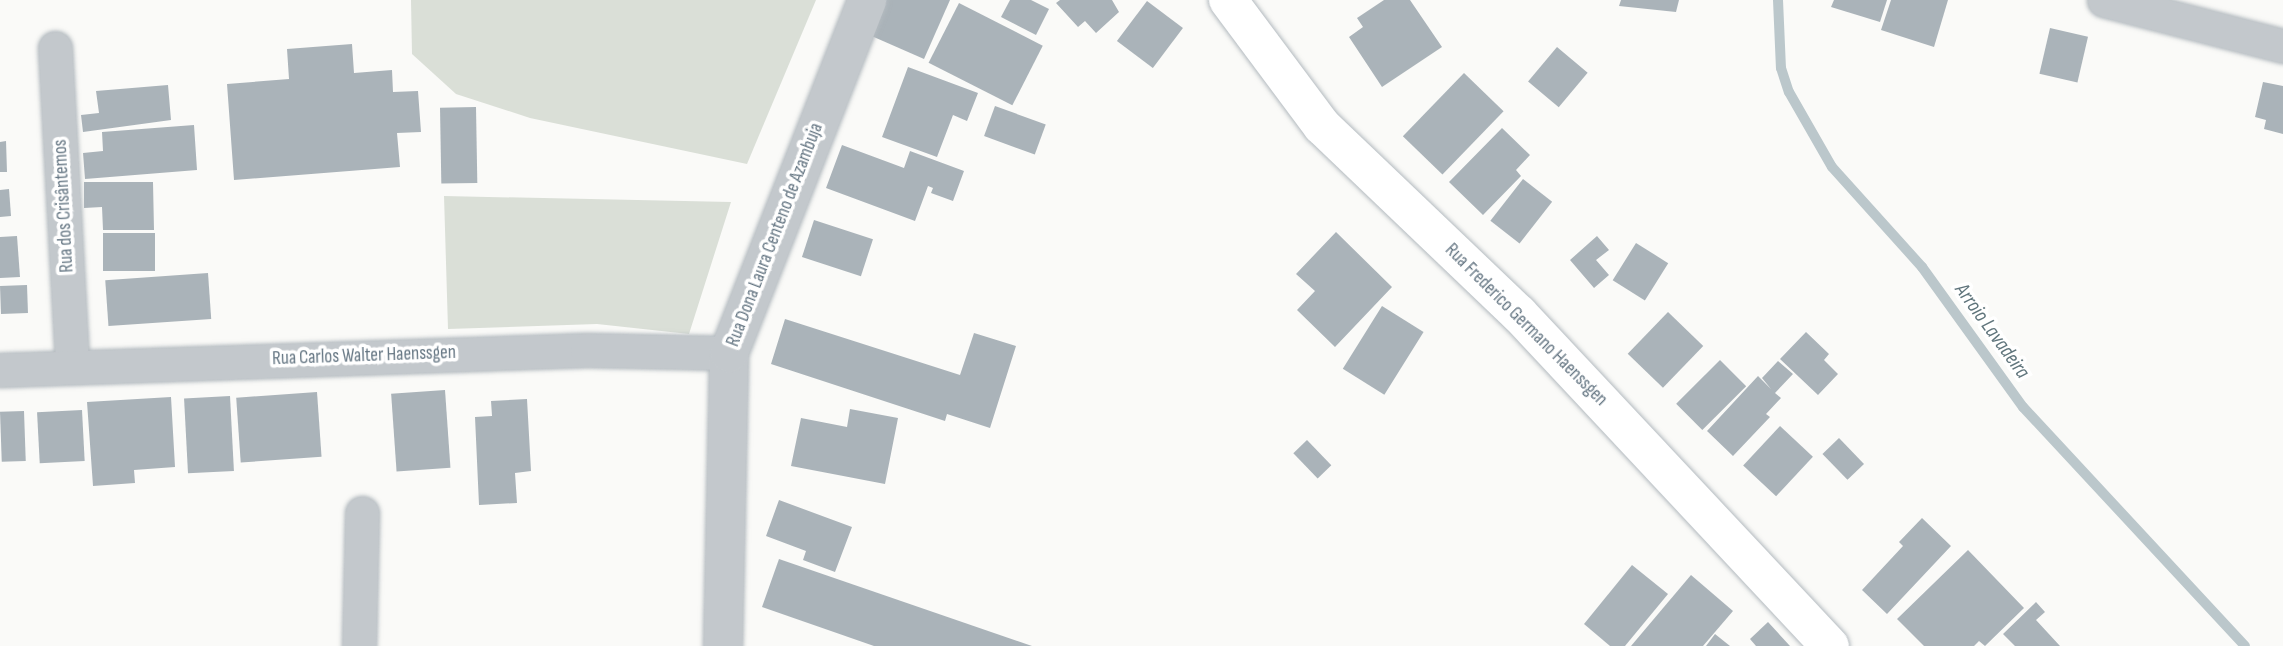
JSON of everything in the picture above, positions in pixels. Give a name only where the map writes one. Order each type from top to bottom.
[{"type":"main road","name":"Rua Frederico Germano Haenssgen","points":[[1228,0],[1322,126],[1519,314],[1830,646]]},
{"type":"street","name":"Rua Dona Laura Centeno de Azambuja","points":[[723,646],[729,353],[867,0]]},
{"type":"street","points":[[2104,0],[2283,46]]},
{"type":"street","name":"Rua dos Crisântemos","points":[[55,48],[72,365]]},
{"type":"street","name":"Rua Carlos Walter Haenssgen","points":[[0,370],[72,365],[587,350],[729,353]]},
{"type":"street","points":[[359,646],[362,513]]},
{"type":"shaded area","points":[[411,0],[816,0],[747,164],[530,118],[456,94],[412,54]]},
{"type":"shaded area","points":[[444,196],[731,202],[689,334],[597,324],[448,329]]},
{"type":"building","points":[[881,0],[950,0],[924,59],[867,34]]},
{"type":"building","points":[[1010,0],[1031,0],[1049,9],[1036,35],[1001,17]]},
{"type":"building","points":[[1060,0],[1112,0],[1119,12],[1096,33],[1085,21],[1078,27],[1056,3]]},
{"type":"building","points":[[1384,0],[1410,0],[1442,47],[1382,87],[1349,37],[1363,27],[1357,18]]},
{"type":"building","points":[[1621,0],[1679,0],[1676,12],[1619,6]]},
{"type":"building","points":[[1834,0],[1887,0],[1880,22],[1831,7]]},
{"type":"building","points":[[1891,0],[1948,0],[1934,47],[1881,30]]},
{"type":"building","points":[[1147,1],[1183,28],[1153,68],[1117,41]]},
{"type":"building","points":[[959,3],[1043,46],[1012,105],[929,63]]},
{"type":"building","points":[[2050,28],[2088,37],[2077,83],[2039,74]]},
{"type":"building","points":[[352,44],[354,73],[392,70],[393,92],[418,91],[421,132],[397,133],[400,167],[234,180],[227,84],[289,79],[287,49]]},
{"type":"building","points":[[1557,47],[1588,73],[1559,107],[1528,81]]},
{"type":"building","points":[[908,67],[978,93],[967,121],[953,115],[937,157],[882,137]]},
{"type":"building","points":[[1464,73],[1504,111],[1442,175],[1403,136]]},
{"type":"building","points":[[2263,82],[2283,86],[2283,134],[2264,129],[2266,120],[2255,117]]},
{"type":"building","points":[[168,85],[171,120],[83,132],[81,115],[99,113],[96,91]]},
{"type":"building","points":[[995,106],[1046,124],[1035,155],[984,136]]},
{"type":"building","points":[[476,107],[477,183],[441,184],[440,108]]},
{"type":"building","points":[[194,125],[197,170],[85,179],[83,153],[103,151],[102,132]]},
{"type":"building","points":[[1502,128],[1530,155],[1516,170],[1521,176],[1483,215],[1449,182]]},
{"type":"building","points":[[6,141],[7,172],[0,172],[0,142]]},
{"type":"building","points":[[842,145],[904,168],[910,151],[964,171],[953,201],[931,193],[933,188],[928,186],[915,221],[826,188]]},
{"type":"building","points":[[1523,179],[1552,202],[1520,244],[1490,221]]},
{"type":"building","points":[[84,182],[153,182],[154,230],[103,230],[102,207],[84,208]]},
{"type":"building","points":[[9,189],[11,216],[0,217],[0,190]]},
{"type":"building","points":[[814,220],[873,239],[861,276],[802,257]]},
{"type":"building","points":[[1336,232],[1392,287],[1335,347],[1297,310],[1315,291],[1296,274]]},
{"type":"building","points":[[103,233],[155,233],[155,271],[103,271]]},
{"type":"building","points":[[17,236],[20,277],[0,278],[0,237]]},
{"type":"building","points":[[1597,236],[1609,250],[1596,260],[1609,275],[1594,288],[1570,260]]},
{"type":"building","points":[[1636,243],[1668,263],[1645,300],[1613,280]]},
{"type":"building","points":[[208,273],[211,319],[108,326],[105,280]]},
{"type":"building","points":[[27,285],[28,313],[1,314],[0,286]]},
{"type":"building","points":[[1382,306],[1424,332],[1384,395],[1343,369]]},
{"type":"building","points":[[1668,312],[1703,346],[1663,388],[1628,354]]},
{"type":"building","points":[[785,319],[960,375],[974,333],[1016,346],[990,428],[947,414],[945,421],[771,364]]},
{"type":"building","points":[[1806,332],[1829,354],[1824,360],[1838,374],[1818,395],[1780,359]]},
{"type":"building","points":[[1720,360],[1746,386],[1702,430],[1676,404]]},
{"type":"building","points":[[1778,361],[1793,374],[1775,393],[1781,398],[1766,414],[1770,417],[1733,456],[1707,431],[1758,376],[1771,389],[1762,378]]},
{"type":"building","points":[[445,390],[450,468],[397,472],[391,394]]},
{"type":"building","points":[[317,392],[322,457],[241,462],[236,398]]},
{"type":"building","points":[[230,396],[234,471],[188,473],[184,398]]},
{"type":"building","points":[[171,397],[175,467],[134,470],[135,483],[93,486],[87,402]]},
{"type":"building","points":[[527,399],[531,471],[515,473],[517,503],[479,505],[475,417],[492,416],[491,401]]},
{"type":"building","points":[[850,409],[898,418],[885,484],[791,466],[801,418],[847,427]]},
{"type":"building","points":[[82,410],[85,461],[40,463],[37,412]]},
{"type":"building","points":[[24,411],[26,461],[2,462],[0,412]]},
{"type":"building","points":[[1780,426],[1813,457],[1776,496],[1743,465]]},
{"type":"building","points":[[1839,438],[1864,464],[1847,480],[1822,454]]},
{"type":"building","points":[[1307,440],[1331,465],[1318,478],[1293,453]]},
{"type":"building","points":[[779,500],[852,527],[835,572],[803,560],[806,551],[766,536]]},
{"type":"building","points":[[1922,518],[1951,546],[1887,614],[1862,590],[1903,546],[1899,542]]},
{"type":"building","points":[[1968,550],[2024,608],[1985,646],[1979,641],[1974,646],[1924,646],[1897,619]]},
{"type":"building","points":[[779,559],[1032,646],[874,646],[762,607]]},
{"type":"building","points":[[1632,565],[1668,594],[1625,646],[1610,646],[1584,624]]},
{"type":"building","points":[[1691,575],[1733,611],[1703,646],[1631,646]]},
{"type":"building","points":[[2036,602],[2045,612],[2036,620],[2060,646],[2015,646],[2003,634]]},
{"type":"building","points":[[1768,622],[1790,646],[1756,646],[1750,639]]},
{"type":"building","points":[[1715,634],[1730,646],[1706,646]]},
{"type":"waterway","name":"Arroio Lavadeira","points":[[1778,0],[1781,68],[1789,92],[1832,167],[1922,267],[2023,407],[2245,646]]}]
